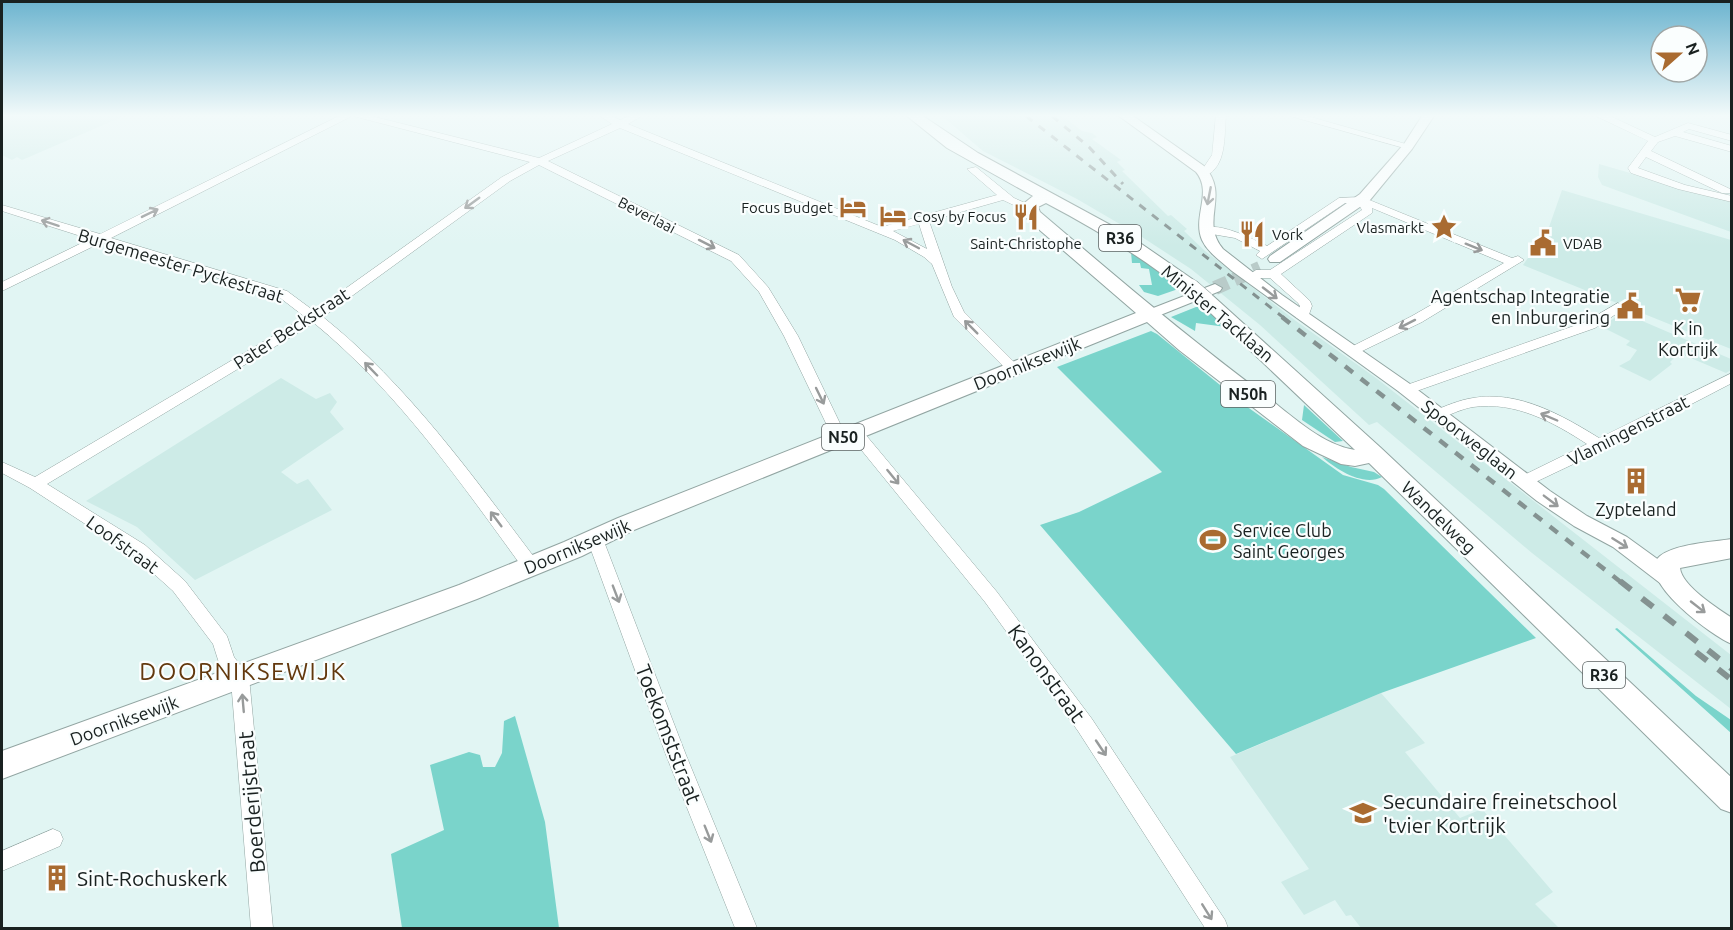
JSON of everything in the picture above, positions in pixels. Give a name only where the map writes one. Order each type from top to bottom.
[{"type":"main road","name":"Minister Tacklaan","points":[[976,159],[1133,245],[1204,291],[1373,454]]},
{"type":"main road","points":[[1028,208],[1031,203],[1045,196]]},
{"type":"main road","name":"N50h","points":[[1028,208],[1034,216],[1149,315],[1317,446],[1346,457],[1355,458],[1373,454]]},
{"type":"main road","name":"Doorniksewijk","points":[[2,765],[531,566],[626,524],[1149,315]]},
{"type":"main road","name":"Wandelweg","points":[[1373,454],[1731,799]]},
{"type":"main road","points":[[1667,577],[1665,570],[1671,560],[1731,548]]},
{"type":"main road","name":"Spoorweglaan","points":[[1667,577],[1680,592],[1731,633]]},
{"type":"main road","name":"Wandelweg","points":[[1701,768],[1731,788]]},
{"type":"street","points":[[2,287],[259,159]]},
{"type":"street","name":"Beverlaai","points":[[533,159],[735,258],[764,290],[848,435]]},
{"type":"street","name":"Pater Beckstraat","points":[[35,484],[316,316],[506,179],[543,159]]},
{"type":"street","points":[[707,159],[882,231],[916,247],[937,262]]},
{"type":"street","points":[[1186,159],[1205,173],[1211,183],[1207,236],[1238,235],[1299,296],[1304,311]]},
{"type":"street","points":[[1205,173],[1212,169],[1216,159]]},
{"type":"street","points":[[1267,263],[1362,201],[1397,159]]},
{"type":"street","points":[[1638,159],[1633,168],[1636,172],[1682,187],[1731,199]]},
{"type":"street","points":[[1660,159],[1731,193]]},
{"type":"street","points":[[972,169],[1015,204],[1028,208]]},
{"type":"street","points":[[882,231],[1005,196]]},
{"type":"street","points":[[1354,351],[1417,319],[1517,260],[1362,201]]},
{"type":"street","name":"Burgemeester Pyckestraat","points":[[2,208],[283,294],[316,316],[399,398],[476,493],[531,566]]},
{"type":"street","points":[[923,219],[958,314],[1013,368]]},
{"type":"street","name":"Spoorweglaan","points":[[1207,236],[1232,263],[1304,311],[1570,515],[1619,542],[1667,577]]},
{"type":"street","points":[[1149,315],[1204,291]]},
{"type":"street","points":[[1407,390],[1590,326],[1618,307]]},
{"type":"street","name":"Vlamingenstraat","points":[[1525,481],[1731,377]]},
{"type":"street","points":[[1438,414],[1472,402],[1519,405],[1552,417],[1600,445]]},
{"type":"street","name":"Kanonstraat","points":[[848,435],[991,597],[1085,725],[1217,928]]},
{"type":"street","name":"Loofstraat","points":[[2,467],[35,484],[139,550],[178,586],[217,634],[226,661],[240,676]]},
{"type":"street","name":"Toekomststraat","points":[[595,539],[676,755],[746,928]]},
{"type":"street","name":"Boerderijstraat","points":[[240,676],[262,928]]},
{"type":"street","points":[[2,861],[53,839]]},
{"type":"shaded area","points":[[999,159],[1121,160],[1117,162],[1125,170],[1122,171],[1168,216],[1171,215],[1187,229],[1184,231],[1205,251],[1296,321],[1376,378],[1731,655],[1731,709],[1532,553],[1377,422],[1369,425],[1260,325],[1191,269],[1077,199]]},
{"type":"shaded area","points":[[1599,164],[1731,202],[1731,232],[1602,185],[1598,177]]},
{"type":"shaded area","points":[[1562,190],[1731,240],[1731,349],[1523,265],[1548,230]]},
{"type":"shaded area","points":[[1131,252],[1181,288],[1158,296],[1144,292],[1139,285],[1152,285],[1149,269],[1141,268],[1140,263],[1132,263]]},
{"type":"shaded area","points":[[1201,305],[1226,327],[1196,323],[1195,331],[1171,317]]},
{"type":"shaded area","points":[[1621,313],[1731,359],[1731,370],[1726,373],[1679,353],[1670,362],[1672,364],[1650,381],[1619,366],[1630,360],[1637,350],[1626,345],[1630,341],[1602,327]]},
{"type":"shaded area","name":"Service Club Saint Georges","points":[[1151,331],[1246,406],[1343,475],[1378,485],[1384,489],[1536,638],[1381,693],[1236,754],[1040,525],[1079,512],[1162,472],[1057,367]]},
{"type":"shaded area","points":[[281,378],[316,399],[330,393],[337,402],[330,412],[344,429],[281,472],[297,484],[308,479],[332,510],[195,580],[137,527],[86,501]]},
{"type":"shaded area","points":[[1304,405],[1343,441],[1335,442],[1302,420]]},
{"type":"shaded area","points":[[1322,457],[1374,472],[1382,477],[1375,480],[1358,478],[1335,467]]},
{"type":"shaded area","points":[[1617,628],[1696,696],[1731,720],[1731,733],[1615,629]]},
{"type":"shaded area","name":"Secundaire freinetschool 'tvier Kortrijk","points":[[1381,693],[1425,743],[1405,752],[1460,818],[1482,809],[1553,892],[1535,904],[1559,928],[1361,928],[1351,915],[1346,916],[1335,900],[1304,915],[1281,882],[1309,869],[1230,757]]},
{"type":"shaded area","points":[[515,716],[545,822],[559,928],[402,928],[391,854],[444,830],[430,765],[469,752],[480,755],[483,767],[495,767],[502,753],[504,721]]},
{"type":"tunnel","points":[[1215,288],[1260,268]]},
{"type":"railway","points":[[1081,159],[1284,318]]},
{"type":"railway","points":[[1100,159],[1123,184]]},
{"type":"railway","points":[[1282,317],[1622,583]]},
{"type":"railway","points":[[1620,581],[1732,669]]},
{"type":"railway","points":[[1696,652],[1732,680]]},
{"type":"place","name":"Focus Budget","points":[[853,207]]},
{"type":"place","name":"Cosy by Focus","points":[[893,216]]},
{"type":"place","name":"Saint-Christophe","points":[[1026,217]]},
{"type":"place","name":"Vlasmarkt","points":[[1444,227]]},
{"type":"place","name":"Vork","points":[[1252,234]]},
{"type":"place","name":"VDAB","points":[[1543,243]]},
{"type":"place","name":"K in Kortrijk","points":[[1688,300]]},
{"type":"place","name":"Agentschap Integratie en Inburgering","points":[[1630,306]]},
{"type":"place","name":"Zypteland","points":[[1636,481]]},
{"type":"place","name":"Service Club Saint Georges","points":[[1213,540]]},
{"type":"place","name":"Secundaire freinetschool 'tvier Kortrijk","points":[[1363,813]]},
{"type":"place","name":"Sint-Rochuskerk","points":[[57,878]]},
{"type":"district","name":"DOORNIKSEWIJK","points":[[243,671]]}]
